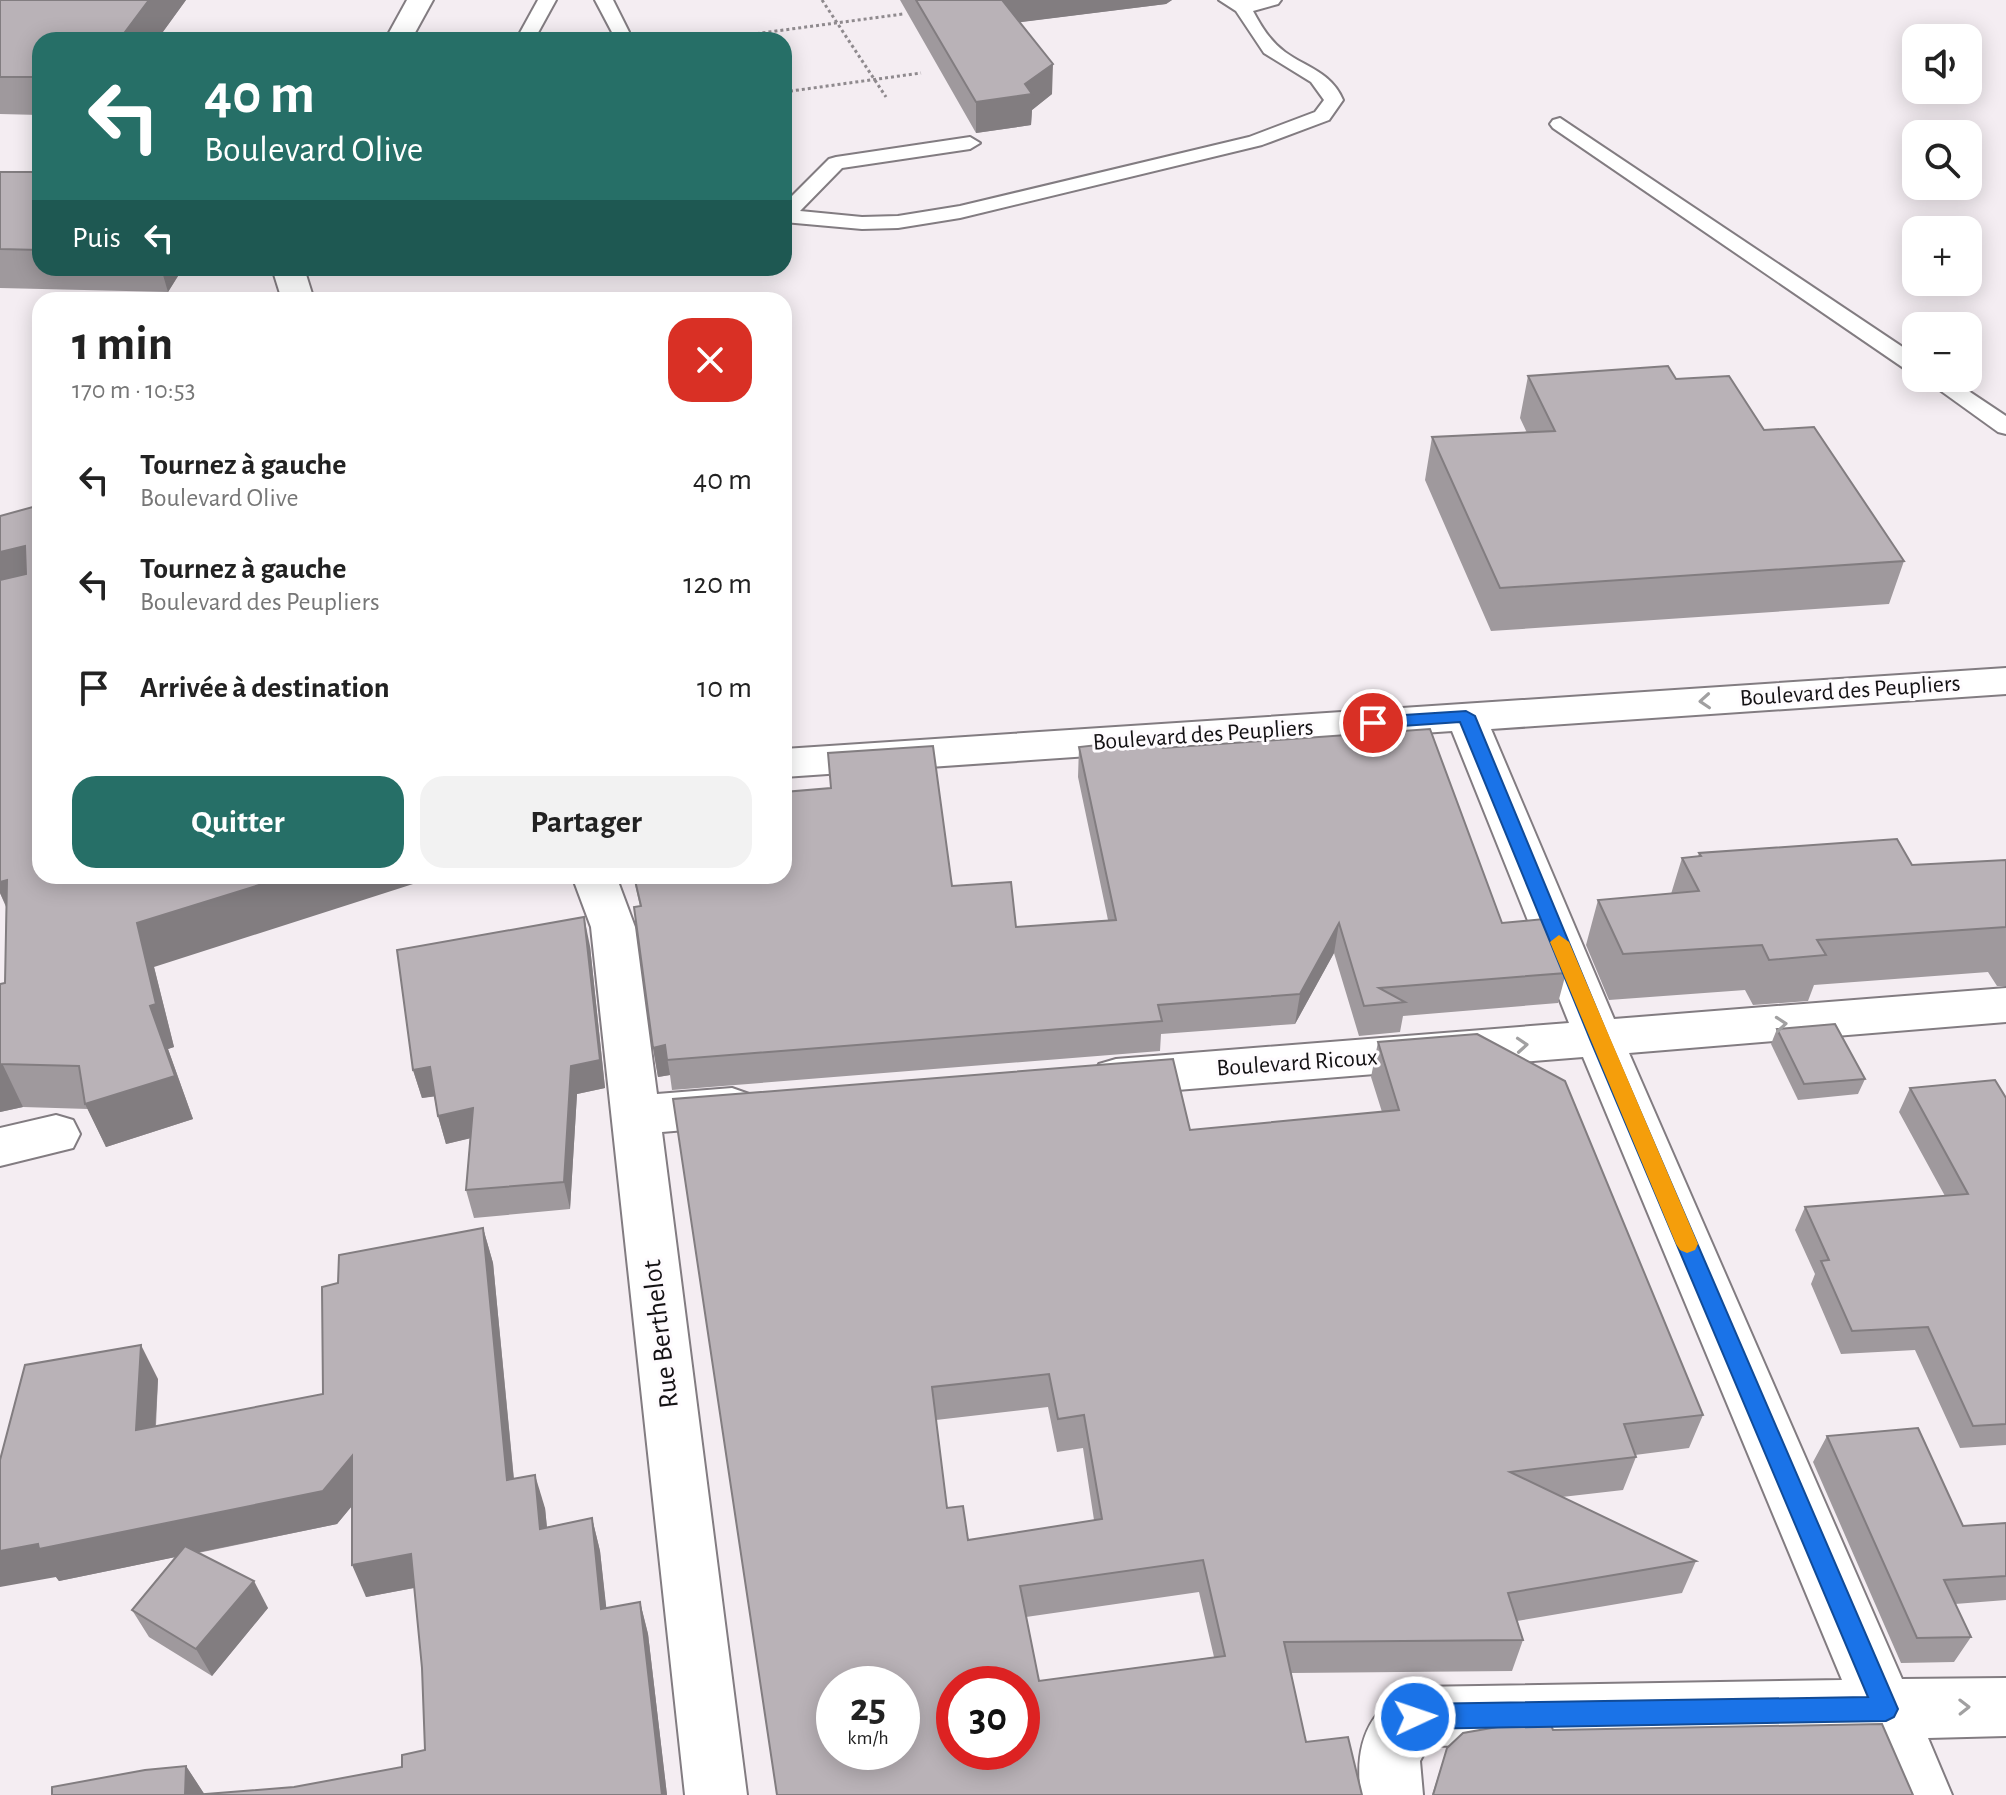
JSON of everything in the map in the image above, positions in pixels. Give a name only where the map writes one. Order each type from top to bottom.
[{"type":"street","points":[[402,32],[420,0]]},
{"type":"street","name":"Boulevard des Peupliers","points":[[792,762],[2006,681]]},
{"type":"street","points":[[1466,716],[1599,1039],[1921,1795]]},
{"type":"street","name":"Rue Berthelot","points":[[597,884],[613,927],[716,1795]]},
{"type":"street","name":"Boulevard Ricoux","points":[[1081,1080],[2006,1005]]},
{"type":"street","points":[[635,1115],[779,1104]]},
{"type":"street","points":[[0,1147],[56,1134]]},
{"type":"street","points":[[1392,1795],[1387,1763],[1394,1738],[1415,1717],[2006,1707]]},
{"type":"lane","points":[[529,32],[547,0]]},
{"type":"lane","points":[[604,0],[620,32]]},
{"type":"lane","points":[[1235,4],[1272,0]]},
{"type":"lane","points":[[792,216],[886,222],[960,212],[1255,141],[1322,116],[1334,100],[1331,89],[1311,72],[1276,54],[1235,4]]},
{"type":"lane","points":[[1560,124],[1902,356]]},
{"type":"lane","points":[[792,208],[836,163],[970,143]]},
{"type":"lane","points":[[1955,392],[2006,427]]},
{"type":"path","points":[[822,0],[886,97]]},
{"type":"path","points":[[769,32],[903,14]]},
{"type":"path","points":[[792,91],[921,73]]},
{"type":"building","points":[[0,0],[149,0],[125,32],[32,32],[32,77],[0,77]]},
{"type":"building","points":[[916,0],[1002,0],[1053,64],[1025,84],[1032,94],[976,102]]},
{"type":"building","points":[[0,172],[32,172],[32,250],[0,249]]},
{"type":"building","points":[[1668,366],[1676,379],[1729,376],[1764,430],[1814,427],[1904,561],[1500,588],[1432,437],[1555,431],[1528,376]]},
{"type":"building","points":[[32,507],[32,884],[262,884],[137,923],[156,1004],[150,1006],[175,1076],[85,1104],[79,1066],[0,1064],[0,984],[5,983],[7,880],[0,882],[0,580],[26,574],[25,546],[0,552],[0,516]]},
{"type":"building","points":[[1430,729],[1502,923],[1544,919],[1566,973],[1379,988],[1405,1002],[1364,1006],[1339,923],[1300,994],[1158,1005],[1162,1021],[667,1060],[665,1045],[653,1048],[634,907],[641,906],[636,884],[792,884],[792,791],[831,788],[828,753],[933,746],[952,886],[1011,882],[1016,927],[1116,920],[1079,747],[1160,738],[1163,748]]},
{"type":"building","points":[[1897,839],[1912,865],[2006,860],[2006,927],[1817,940],[1826,955],[1769,960],[1762,945],[1623,954],[1598,900],[1699,891],[1682,858],[1701,856],[1699,853]]},
{"type":"building","points":[[584,917],[600,1060],[571,1066],[564,1182],[466,1190],[473,1108],[438,1116],[430,1067],[413,1070],[397,950]]},
{"type":"building","points":[[1835,1024],[1865,1079],[1804,1084],[1777,1029]]},
{"type":"building","points":[[1477,1034],[1565,1081],[1703,1415],[1624,1424],[1636,1457],[1510,1472],[1696,1561],[1508,1593],[1523,1640],[1284,1642],[1306,1742],[1348,1737],[1362,1795],[777,1795],[673,1099],[1173,1059],[1190,1130],[1399,1110],[1378,1042]],"holes":[[[1049,1374],[1058,1419],[1084,1415],[1102,1519],[968,1540],[963,1506],[947,1508],[932,1387]],[[1203,1560],[1225,1656],[1040,1681],[1040,1770],[936,1770],[936,1666],[1036,1666],[1020,1586]]]},
{"type":"building","points":[[1995,1080],[2006,1098],[2006,1424],[1973,1426],[1928,1327],[1852,1331],[1821,1261],[1829,1260],[1805,1207],[1968,1194],[1910,1088]]},
{"type":"building","points":[[483,1228],[507,1480],[535,1475],[540,1529],[592,1518],[601,1609],[640,1602],[662,1795],[193,1795],[294,1787],[402,1767],[402,1755],[425,1750],[422,1668],[411,1554],[352,1565],[352,1456],[323,1491],[39,1549],[38,1544],[0,1551],[0,1460],[25,1365],[141,1345],[136,1430],[323,1394],[322,1287],[338,1283],[339,1255]]},
{"type":"building","points":[[1918,1428],[1963,1526],[2006,1523],[2006,1576],[1944,1580],[1971,1637],[1917,1638],[1827,1436]]},
{"type":"building","points":[[185,1546],[254,1581],[196,1649],[132,1610]]},
{"type":"building","points":[[1548,1718],[1553,1730],[1882,1724],[1913,1795],[1433,1795],[1447,1748],[1463,1733]]},
{"type":"building","points":[[186,1766],[185,1795],[52,1795],[52,1787]]},
{"type":"slow traffic","points":[[1559,942],[1687,1244]]},
{"type":"route","points":[[1373,723],[1466,716],[1599,1039],[1886,1709],[1449,1714],[1415,1717]]}]
